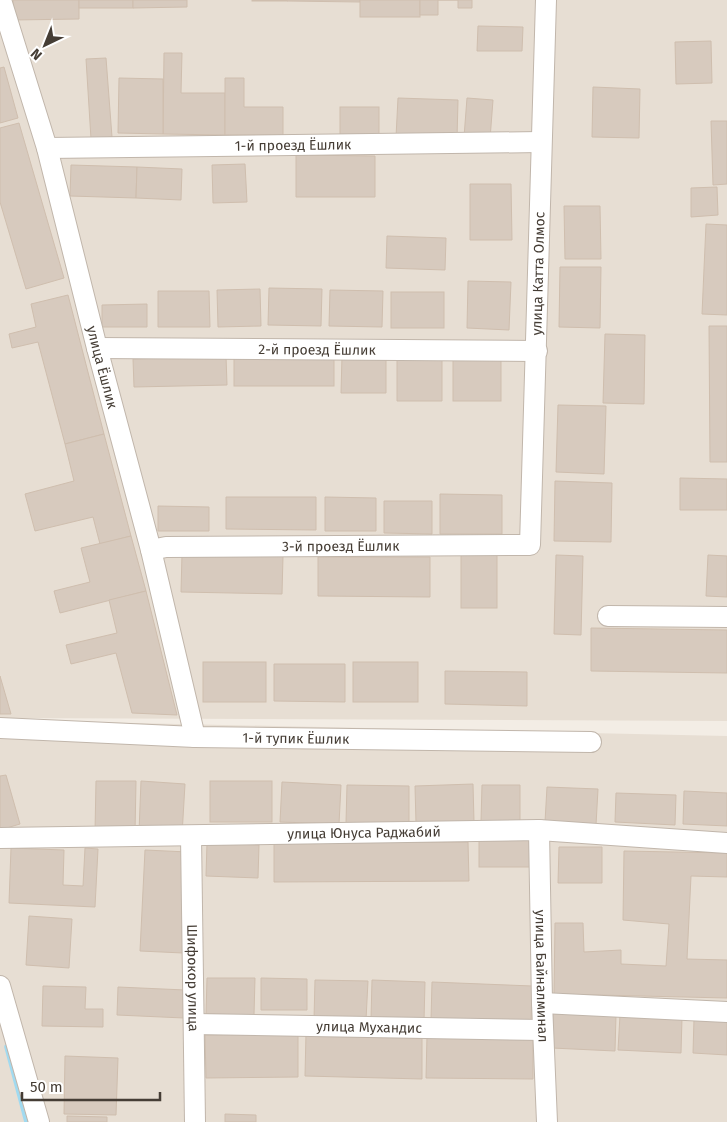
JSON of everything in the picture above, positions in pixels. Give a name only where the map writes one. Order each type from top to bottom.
[{"type":"street","name":"улица Ёшлик","points":[[1,0],[47,148],[97,348],[151,550],[195,737]]},
{"type":"street","name":"улица Катта Олмос","points":[[530,545],[538,351],[540,142],[546,0]]},
{"type":"street","name":"1-й проезд Ёшлик","points":[[47,148],[540,142]]},
{"type":"street","name":"2-й проезд Ёшлик","points":[[97,348],[538,351]]},
{"type":"street","name":"3-й проезд Ёшлик","points":[[151,550],[166,548],[530,545]]},
{"type":"street","points":[[608,616],[727,617]]},
{"type":"street","name":"1-й тупик Ёшлик","points":[[0,728],[195,737],[591,742]]},
{"type":"street","name":"улица Юнуса Раджабий","points":[[0,838],[539,830],[727,843]]},
{"type":"street","name":"улица Байналминал","points":[[539,830],[542,1002],[547,1122]]},
{"type":"street","name":"Шифокор улица","points":[[191,836],[195,1122]]},
{"type":"street","points":[[0,986],[40,1122]]},
{"type":"street","points":[[542,1002],[727,1012]]},
{"type":"street","name":"улица Мухандис","points":[[194,1024],[543,1030]]},
{"type":"shaded area","points":[[0,0],[727,0],[727,721],[0,718]]},
{"type":"shaded area","points":[[0,720],[727,736],[727,1122],[0,1122]]},
{"type":"building","points":[[13,0],[79,0],[79,19],[13,20]]},
{"type":"building","points":[[79,0],[133,0],[133,8],[79,8]]},
{"type":"building","points":[[133,0],[187,0],[187,7],[133,8]]},
{"type":"building","points":[[287,0],[287,1],[252,1]]},
{"type":"building","points":[[360,0],[360,2],[287,1]]},
{"type":"building","points":[[360,0],[420,0],[420,17],[360,17]]},
{"type":"building","points":[[420,0],[438,0],[438,15],[420,15]]},
{"type":"building","points":[[458,0],[472,0],[472,8],[458,8]]},
{"type":"building","points":[[478,26],[523,27],[522,51],[477,51]]},
{"type":"building","points":[[711,41],[712,83],[676,84],[675,42]]},
{"type":"building","points":[[164,53],[182,53],[181,93],[225,93],[225,135],[163,134]]},
{"type":"building","points":[[106,58],[112,137],[91,139],[86,59]]},
{"type":"building","points":[[4,67],[18,118],[0,123],[0,68]]},
{"type":"building","points":[[119,78],[163,79],[163,134],[118,133]]},
{"type":"building","points":[[225,78],[244,78],[244,107],[283,107],[283,135],[225,135]]},
{"type":"building","points":[[593,87],[640,89],[639,138],[592,137]]},
{"type":"building","points":[[398,98],[458,100],[457,139],[396,137]]},
{"type":"building","points":[[467,98],[493,100],[490,139],[464,137]]},
{"type":"building","points":[[340,107],[379,107],[379,137],[340,137]]},
{"type":"building","points":[[711,121],[727,121],[727,184],[713,185]]},
{"type":"building","points":[[19,123],[64,278],[26,289],[0,202],[0,128]]},
{"type":"building","points":[[296,155],[375,156],[375,197],[296,197]]},
{"type":"building","points":[[245,164],[247,202],[213,203],[212,165]]},
{"type":"building","points":[[71,165],[137,167],[136,198],[70,196]]},
{"type":"building","points":[[137,167],[182,169],[181,200],[136,198]]},
{"type":"building","points":[[470,184],[511,184],[512,240],[470,240]]},
{"type":"building","points":[[717,187],[718,215],[691,217],[691,188]]},
{"type":"building","points":[[564,206],[600,206],[601,259],[565,259]]},
{"type":"building","points":[[706,224],[727,225],[727,315],[702,314]]},
{"type":"building","points":[[387,236],[446,238],[445,270],[386,268]]},
{"type":"building","points":[[560,267],[601,267],[600,328],[559,327]]},
{"type":"building","points":[[468,281],[511,282],[509,330],[467,328]]},
{"type":"building","points":[[269,288],[322,289],[321,326],[268,325]]},
{"type":"building","points":[[260,289],[261,326],[218,327],[217,290]]},
{"type":"building","points":[[330,290],[383,291],[382,327],[329,326]]},
{"type":"building","points":[[158,291],[209,291],[210,327],[158,327]]},
{"type":"building","points":[[391,292],[444,292],[444,328],[391,328]]},
{"type":"building","points":[[68,295],[104,434],[65,444],[38,342],[12,348],[9,334],[36,327],[31,304]]},
{"type":"building","points":[[147,304],[147,327],[102,327],[102,305]]},
{"type":"building","points":[[709,326],[727,326],[727,462],[710,462]]},
{"type":"building","points":[[605,334],[645,335],[644,404],[603,403]]},
{"type":"building","points":[[234,354],[334,354],[334,386],[234,386]]},
{"type":"building","points":[[397,354],[442,355],[442,401],[397,401]]},
{"type":"building","points":[[453,355],[501,355],[501,401],[453,401]]},
{"type":"building","points":[[226,356],[227,385],[134,387],[133,359]]},
{"type":"building","points":[[342,356],[386,356],[386,393],[341,393]]},
{"type":"building","points":[[558,405],[606,406],[604,474],[556,472]]},
{"type":"building","points":[[104,434],[131,536],[100,544],[93,517],[35,531],[25,494],[74,481],[65,444]]},
{"type":"building","points":[[680,478],[727,479],[727,510],[680,510]]},
{"type":"building","points":[[555,481],[612,483],[611,542],[554,541]]},
{"type":"building","points":[[440,494],[502,495],[502,534],[440,534]]},
{"type":"building","points":[[226,497],[316,497],[316,530],[226,529]]},
{"type":"building","points":[[325,497],[376,498],[376,531],[325,531]]},
{"type":"building","points":[[384,501],[432,501],[432,534],[384,533]]},
{"type":"building","points":[[158,506],[209,507],[209,531],[158,531]]},
{"type":"building","points":[[131,536],[146,591],[60,613],[54,591],[90,582],[81,548]]},
{"type":"building","points":[[461,553],[497,553],[497,608],[461,608]]},
{"type":"building","points":[[182,554],[283,556],[282,594],[181,592]]},
{"type":"building","points":[[556,555],[583,556],[581,635],[554,634]]},
{"type":"building","points":[[708,555],[727,556],[727,597],[706,596]]},
{"type":"building","points":[[318,557],[430,557],[430,597],[318,596]]},
{"type":"building","points":[[146,591],[177,715],[132,713],[116,653],[71,664],[66,645],[117,633],[109,600]]},
{"type":"building","points":[[591,628],[727,630],[727,673],[591,671]]},
{"type":"building","points":[[203,662],[266,662],[266,702],[203,702]]},
{"type":"building","points":[[353,662],[418,662],[418,702],[353,702]]},
{"type":"building","points":[[274,664],[345,664],[345,702],[274,701]]},
{"type":"building","points":[[445,671],[527,672],[527,706],[445,704]]},
{"type":"building","points":[[0,676],[11,714],[0,714]]},
{"type":"building","points":[[6,775],[20,824],[0,830],[0,776]]},
{"type":"building","points":[[96,781],[136,781],[135,833],[95,832]]},
{"type":"building","points":[[141,781],[185,784],[182,835],[139,832]]},
{"type":"building","points":[[210,781],[272,781],[272,822],[210,822]]},
{"type":"building","points":[[282,782],[341,785],[339,824],[280,822]]},
{"type":"building","points":[[473,784],[474,822],[416,823],[415,786]]},
{"type":"building","points":[[347,785],[409,786],[409,824],[346,823]]},
{"type":"building","points":[[482,785],[520,785],[520,821],[481,821]]},
{"type":"building","points":[[547,787],[598,789],[596,825],[545,822]]},
{"type":"building","points":[[684,791],[727,793],[727,826],[683,824]]},
{"type":"building","points":[[616,793],[676,795],[675,825],[615,822]]},
{"type":"building","points":[[479,838],[530,838],[530,867],[479,867]]},
{"type":"building","points":[[468,842],[469,881],[274,882],[274,843]]},
{"type":"building","points":[[207,843],[259,845],[258,878],[206,876]]},
{"type":"building","points":[[559,847],[602,847],[602,883],[558,883]]},
{"type":"building","points":[[11,848],[64,850],[63,885],[83,886],[85,848],[98,849],[95,907],[9,903]]},
{"type":"building","points":[[145,850],[188,852],[183,953],[140,951]]},
{"type":"building","points":[[624,851],[727,853],[727,877],[691,876],[687,959],[727,960],[727,998],[554,994],[555,923],[583,923],[584,952],[621,950],[621,964],[666,966],[669,924],[623,920]]},
{"type":"building","points":[[29,916],[72,919],[69,968],[26,965]]},
{"type":"building","points":[[207,978],[255,978],[254,1015],[206,1014]]},
{"type":"building","points":[[261,978],[307,979],[307,1010],[261,1010]]},
{"type":"building","points":[[315,980],[368,981],[366,1020],[314,1019]]},
{"type":"building","points":[[372,980],[425,982],[424,1021],[371,1019]]},
{"type":"building","points":[[432,982],[532,986],[531,1023],[431,1020]]},
{"type":"building","points":[[43,986],[86,987],[85,1009],[103,1009],[103,1027],[42,1026]]},
{"type":"building","points":[[118,987],[185,990],[184,1018],[117,1015]]},
{"type":"building","points":[[553,1012],[616,1015],[615,1051],[552,1048]]},
{"type":"building","points":[[620,1015],[682,1018],[681,1053],[618,1050]]},
{"type":"building","points":[[694,1019],[727,1020],[727,1055],[693,1053]]},
{"type":"building","points":[[306,1033],[422,1035],[422,1079],[305,1076]]},
{"type":"building","points":[[298,1034],[298,1077],[206,1078],[205,1035]]},
{"type":"building","points":[[427,1036],[533,1037],[533,1079],[426,1078]]},
{"type":"building","points":[[65,1056],[118,1058],[116,1115],[64,1114]]},
{"type":"building","points":[[225,1114],[256,1115],[256,1122],[225,1122]]},
{"type":"building","points":[[67,1116],[107,1117],[107,1122],[67,1122]]},
{"type":"waterway","points":[[7,1047],[27,1122]]}]
